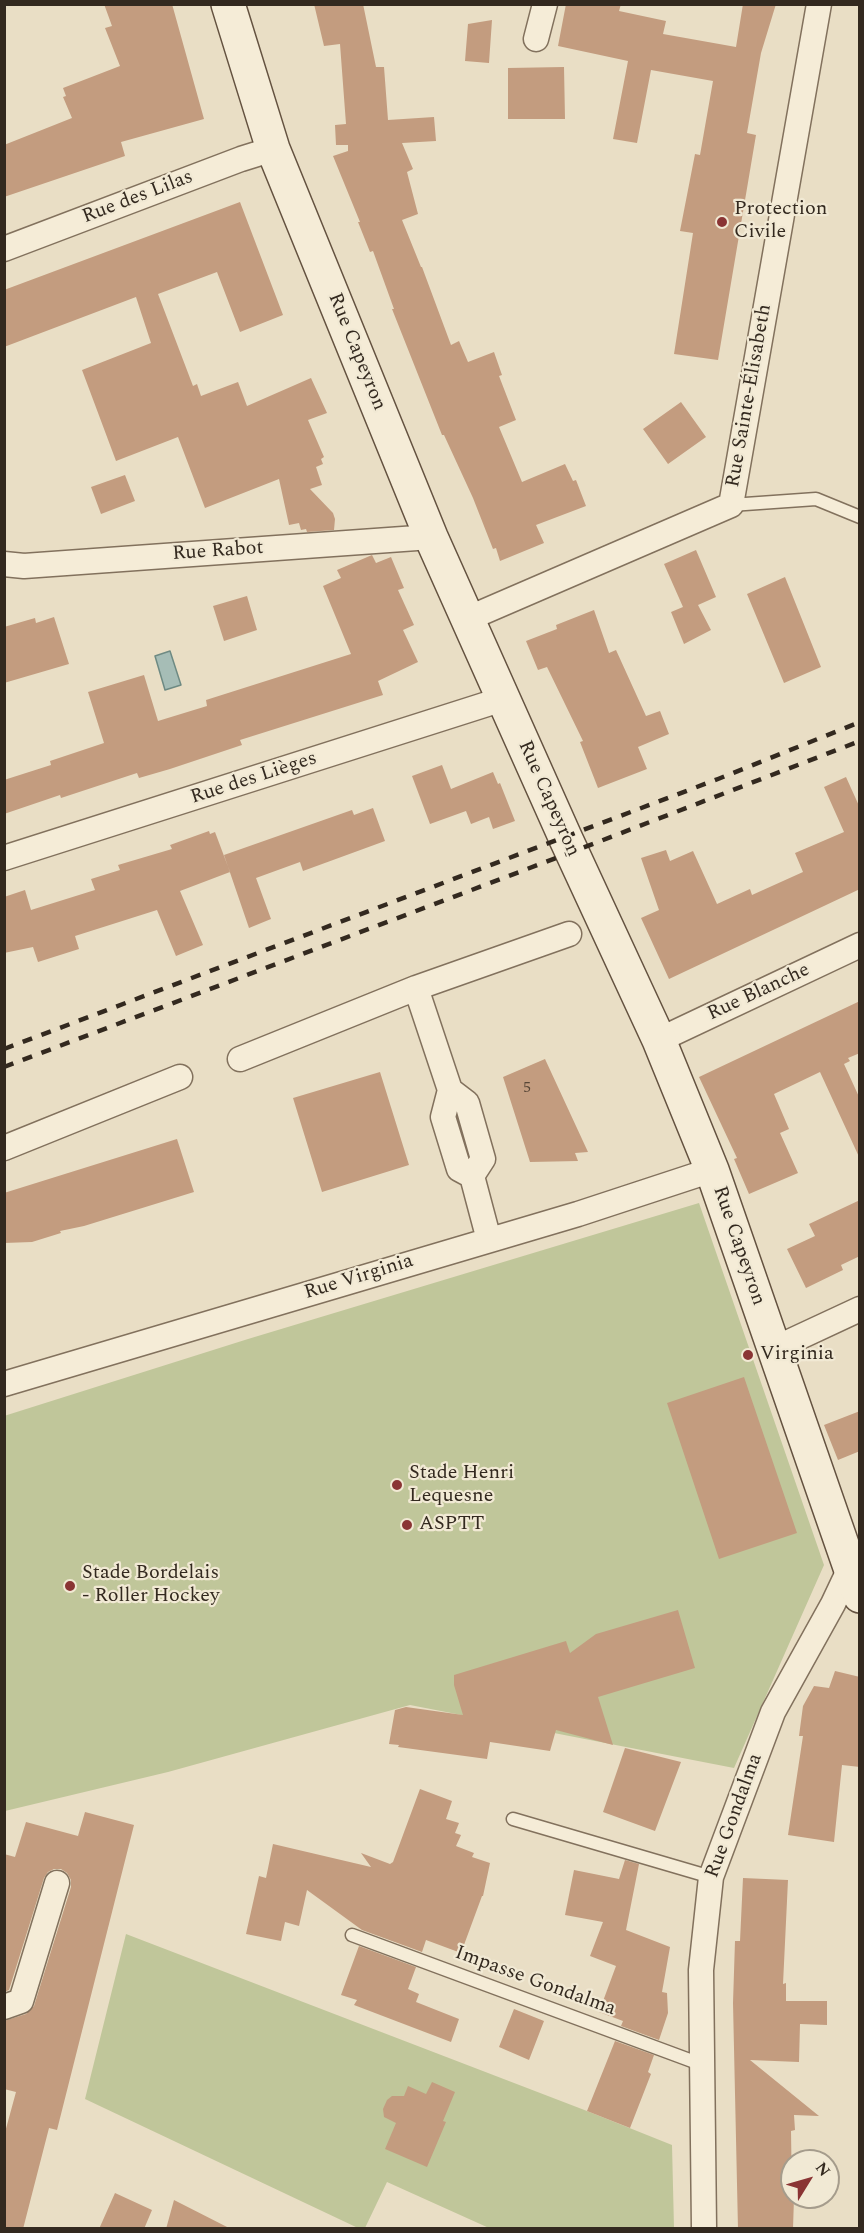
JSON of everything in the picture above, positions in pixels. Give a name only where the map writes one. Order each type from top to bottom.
[{"type":"street","name":"Rue Capeyron","points":[[228,4],[273,149],[430,537],[659,1040],[712,1170],[855,1582]]},
{"type":"street","points":[[536,39],[545,4]]},
{"type":"street","name":"Rue Sainte-Élisabeth","points":[[467,619],[731,505],[819,4]]},
{"type":"street","name":"Rue des Lilas","points":[[4,249],[273,149]]},
{"type":"street","name":"Rue Rabot","points":[[4,564],[24,566],[430,537]]},
{"type":"street","name":"Rue des Lièges","points":[[4,858],[503,699]]},
{"type":"street","points":[[240,1059],[416,988],[568,934]]},
{"type":"street","name":"Rue Blanche","points":[[659,1040],[860,945]]},
{"type":"street","points":[[416,988],[450,1090],[443,1117],[459,1169],[472,1176],[489,1240]]},
{"type":"street","points":[[4,1148],[180,1077]]},
{"type":"street","name":"Rue Virginia","points":[[4,1384],[489,1240],[712,1170]]},
{"type":"street","points":[[774,1349],[860,1309]]},
{"type":"street","name":"Rue Gondalma","points":[[704,2229],[701,1970],[711,1877],[773,1712],[833,1604],[855,1582]]},
{"type":"street","points":[[4,2007],[21,2001],[57,1883]]},
{"type":"lane","points":[[731,505],[816,499],[860,517]]},
{"type":"lane","points":[[513,1819],[711,1877]]},
{"type":"lane","name":"Impasse Gondalma","points":[[352,1935],[703,2065]]},
{"type":"green space","name":"ASPTT","points":[[699,1203],[824,1565],[734,1768],[410,1705],[168,1772],[5,1811],[4,1416],[248,1339]]},
{"type":"green space","points":[[126,1934],[672,2145],[674,2228],[489,2228],[387,2182],[365,2228],[358,2228],[85,2099]]},
{"type":"water","points":[[170,651],[181,685],[165,690],[155,656]]},
{"type":"building","points":[[104,4],[172,4],[204,119],[121,142],[125,156],[4,197],[4,145],[72,118],[63,97],[66,96],[63,88],[120,66],[105,28],[112,26]]},
{"type":"building","points":[[314,4],[363,4],[376,67],[384,67],[388,120],[434,117],[436,141],[402,143],[413,169],[407,172],[418,214],[402,220],[451,345],[459,341],[468,362],[494,352],[502,375],[499,376],[516,420],[499,427],[522,482],[565,464],[573,481],[576,480],[586,506],[536,525],[544,543],[500,561],[444,435],[442,435],[392,309],[394,309],[373,251],[370,252],[333,156],[348,151],[348,145],[336,145],[335,125],[346,124],[340,44],[324,46]]},
{"type":"building","points":[[566,4],[621,4],[619,11],[666,21],[663,34],[736,47],[743,4],[776,4],[761,53],[747,133],[756,135],[718,360],[674,354],[693,233],[680,231],[695,154],[700,155],[713,81],[651,70],[637,143],[613,139],[628,61],[558,46]]},
{"type":"building","points":[[492,20],[489,63],[465,61],[468,24]]},
{"type":"building","points":[[564,67],[565,119],[508,119],[508,68]]},
{"type":"building","points":[[240,202],[283,315],[240,332],[217,272],[158,294],[193,386],[197,384],[201,396],[238,382],[247,406],[311,378],[327,413],[308,420],[324,457],[321,459],[323,464],[316,467],[322,485],[310,489],[333,513],[334,530],[307,532],[306,529],[301,530],[299,523],[289,525],[279,479],[205,508],[178,437],[116,461],[82,370],[151,343],[136,297],[4,347],[4,290]]},
{"type":"building","points":[[681,402],[706,437],[668,464],[643,429]]},
{"type":"building","points":[[125,475],[135,501],[101,514],[91,487]]},
{"type":"building","points":[[696,550],[716,597],[698,605],[711,630],[684,644],[671,612],[683,607],[664,564]]},
{"type":"building","points":[[372,555],[376,563],[391,557],[404,588],[398,590],[414,625],[403,630],[418,662],[378,681],[383,695],[240,740],[242,745],[170,769],[139,778],[137,773],[4,814],[4,780],[51,765],[50,761],[104,743],[88,692],[144,675],[158,721],[207,706],[206,700],[351,654],[323,586],[341,578],[337,570]]},
{"type":"building","points":[[785,577],[821,667],[784,683],[747,594]]},
{"type":"building","points":[[247,596],[257,630],[224,641],[213,606]]},
{"type":"building","points":[[594,610],[609,653],[616,650],[646,716],[660,711],[669,734],[638,747],[647,769],[598,788],[580,742],[583,741],[547,667],[538,670],[526,641],[557,629],[556,625]]},
{"type":"building","points":[[54,617],[69,664],[4,683],[4,627],[35,618],[36,623]]},
{"type":"building","points":[[442,765],[451,789],[493,772],[498,784],[500,783],[515,821],[493,829],[489,817],[471,824],[466,811],[430,824],[412,776]]},
{"type":"building","points":[[846,777],[860,808],[860,889],[669,979],[641,918],[659,910],[641,858],[666,850],[670,861],[693,851],[717,904],[750,889],[752,895],[803,872],[795,853],[844,832],[824,787]]},
{"type":"building","points":[[373,808],[385,841],[303,871],[300,862],[256,878],[271,919],[249,928],[224,855],[352,810],[354,815]]},
{"type":"building","points":[[209,831],[210,834],[215,832],[230,872],[180,891],[203,945],[176,956],[157,910],[75,936],[79,949],[38,962],[33,947],[4,953],[4,897],[25,890],[31,910],[95,890],[91,879],[120,870],[118,865],[172,849],[170,845]]},
{"type":"building","points":[[860,1001],[860,1053],[848,1058],[850,1061],[844,1064],[860,1099],[860,1159],[820,1072],[774,1094],[789,1129],[780,1133],[798,1173],[749,1194],[734,1159],[737,1158],[699,1077]]},
{"type":"building","points":[[545,1059],[588,1152],[575,1153],[578,1161],[530,1162],[503,1077]]},
{"type":"building","points":[[380,1072],[409,1165],[322,1192],[293,1098]]},
{"type":"building","points":[[177,1139],[194,1192],[84,1226],[60,1231],[61,1233],[32,1242],[4,1243],[4,1193]]},
{"type":"building","points":[[860,1200],[860,1256],[841,1265],[843,1270],[806,1288],[787,1249],[815,1236],[809,1224]]},
{"type":"building","points":[[744,1377],[797,1533],[719,1559],[667,1403]]},
{"type":"building","points":[[860,1411],[860,1451],[838,1460],[824,1425]]},
{"type":"building","points":[[678,1610],[695,1668],[598,1697],[613,1745],[556,1730],[550,1751],[490,1742],[487,1759],[389,1744],[395,1710],[406,1707],[463,1715],[454,1685],[454,1675],[566,1641],[570,1653],[596,1634]]},
{"type":"building","points":[[835,1671],[860,1677],[860,1767],[842,1765],[834,1842],[788,1835],[803,1736],[799,1736],[803,1706],[814,1686],[829,1688]]},
{"type":"building","points":[[625,1748],[681,1762],[655,1831],[603,1812]]},
{"type":"building","points":[[420,1789],[452,1801],[446,1819],[459,1823],[455,1833],[461,1835],[456,1846],[474,1853],[472,1857],[490,1863],[483,1896],[461,1953],[426,1940],[422,1952],[362,1930],[307,1890],[299,1926],[285,1922],[281,1941],[246,1934],[259,1876],[266,1878],[273,1844],[371,1867],[361,1853],[390,1864],[393,1862]]},
{"type":"building","points":[[85,1812],[134,1825],[57,2130],[49,2128],[23,2229],[4,2229],[4,2136],[16,2092],[4,2089],[4,2021],[26,2014],[34,2006],[71,1887],[71,1880],[61,1869],[48,1872],[44,1878],[9,1990],[4,1992],[4,1854],[15,1857],[26,1822],[78,1836]]},
{"type":"building","points":[[625,1860],[639,1864],[626,1930],[670,1947],[662,1992],[667,1993],[668,2013],[659,2040],[621,2026],[623,2021],[599,2012],[616,1966],[590,1956],[603,1922],[565,1915],[574,1870],[619,1879]]},
{"type":"building","points":[[743,1878],[788,1880],[783,1984],[786,1983],[786,2001],[827,2001],[827,2025],[800,2024],[799,2062],[750,2060],[819,2116],[794,2115],[795,2130],[791,2131],[791,2149],[780,2149],[780,2209],[794,2209],[793,2229],[738,2229],[733,2003],[735,1941],[740,1941]]},
{"type":"building","points":[[359,1946],[416,1967],[408,1989],[419,1994],[416,2002],[459,2019],[451,2042],[354,2005],[357,2000],[341,1995]]},
{"type":"building","points":[[514,2009],[544,2021],[529,2060],[499,2047]]},
{"type":"building","points":[[615,2041],[654,2055],[648,2072],[651,2074],[630,2128],[587,2111]]},
{"type":"building","points":[[432,2082],[455,2092],[443,2121],[446,2122],[427,2167],[385,2149],[396,2123],[384,2117],[383,2109],[387,2100],[392,2096],[404,2096],[408,2086],[426,2094]]},
{"type":"building","points":[[115,2193],[152,2210],[144,2229],[99,2229]]},
{"type":"building","points":[[174,2200],[231,2229],[166,2229]]},
{"type":"railway","points":[[4,1049],[718,779],[860,722]]},
{"type":"railway","points":[[4,1067],[860,741]]},
{"type":"place","name":"Protection Civile","points":[[722,222]]},
{"type":"place","name":"Virginia","points":[[748,1355]]},
{"type":"place","name":"Stade Henri Lequesne","points":[[397,1485]]},
{"type":"place","name":"ASPTT","points":[[407,1525]]},
{"type":"place","name":"Stade Bordelais - Roller Hockey","points":[[70,1586]]}]
